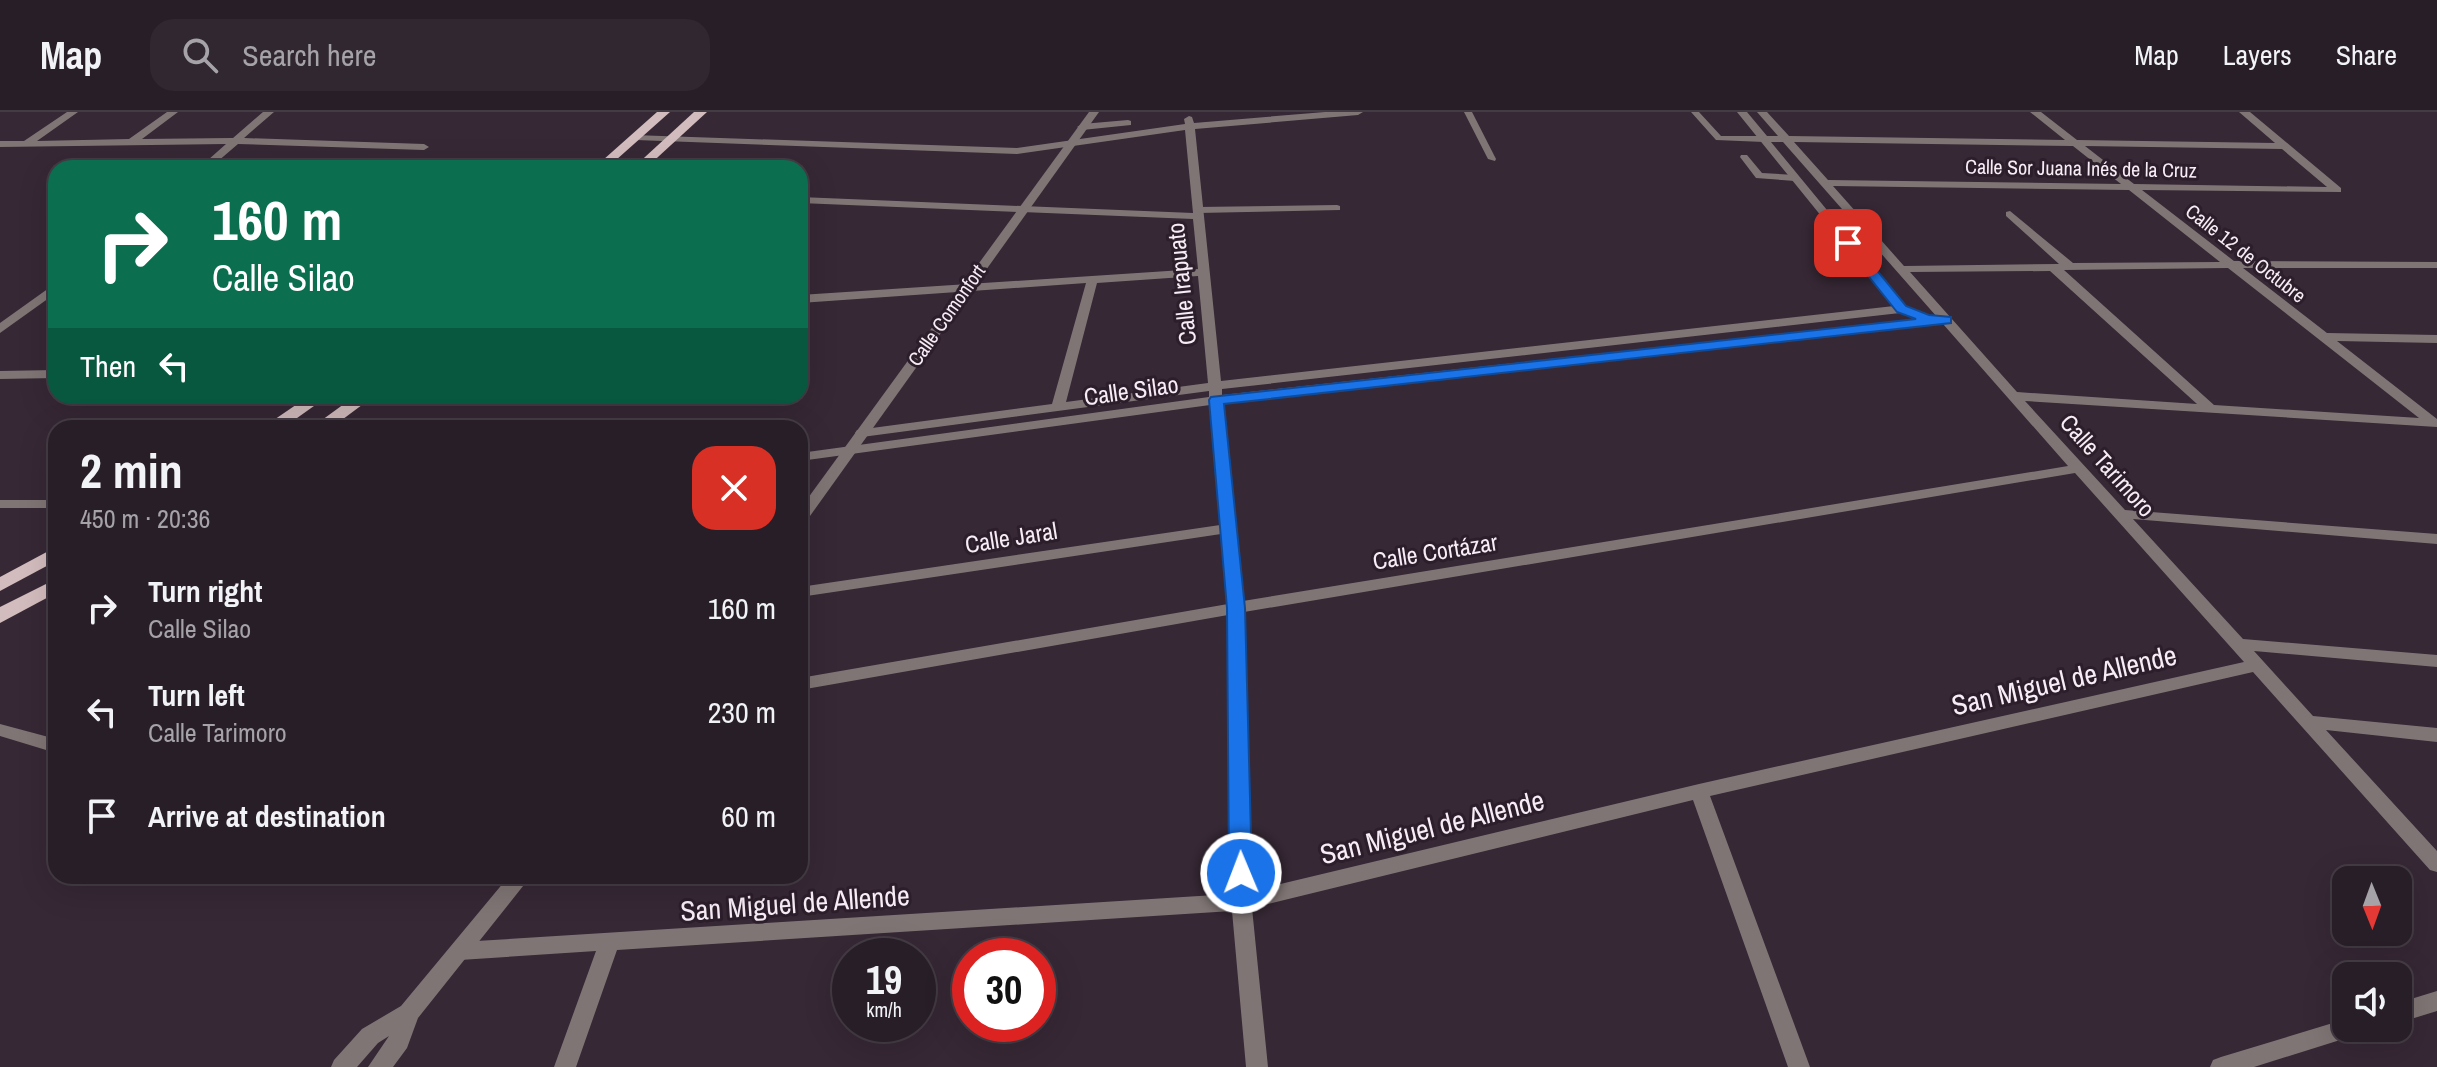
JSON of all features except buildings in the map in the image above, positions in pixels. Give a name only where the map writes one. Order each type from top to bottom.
[{"type":"main road","points":[[609,160],[664,112]]},
{"type":"main road","points":[[648,160],[701,112]]},
{"type":"main road","points":[[283,420],[308,404]]},
{"type":"main road","points":[[332,420],[354,404]]},
{"type":"main road","points":[[0,585],[48,558]]},
{"type":"main road","points":[[0,616],[48,589]]},
{"type":"street","points":[[26,143],[73,112]]},
{"type":"street","points":[[133,141],[173,112]]},
{"type":"street","points":[[213,160],[269,112]]},
{"type":"street","name":"Calle Comonfort","points":[[808,509],[1094,112]]},
{"type":"street","points":[[636,137],[999,151],[1277,112]]},
{"type":"street","points":[[1082,127],[1358,112]]},
{"type":"street","points":[[1742,112],[1902,309],[1927,319],[1946,320]]},
{"type":"street","name":"Calle Tarimoro","points":[[1762,112],[2013,396],[2437,864]]},
{"type":"street","name":"Calle 12 de Octubre","points":[[2035,112],[2435,423]]},
{"type":"street","points":[[2244,112],[2284,146]]},
{"type":"street","name":"Calle Irapuato","points":[[1190,122],[1236,608],[1241,902],[1257,1067]]},
{"type":"street","points":[[1764,139],[2284,146]]},
{"type":"street","points":[[0,144],[233,141],[424,147]]},
{"type":"street","name":"Calle Sor Juana Inés de la Cruz","points":[[1824,183],[2337,190],[2284,146]]},
{"type":"street","points":[[808,200],[1021,210],[1198,213]]},
{"type":"street","points":[[2010,214],[2070,267]]},
{"type":"street","points":[[1900,269],[2437,265]]},
{"type":"street","points":[[2053,267],[2211,409]]},
{"type":"street","points":[[808,299],[1204,272]]},
{"type":"street","points":[[1058,408],[1092,281]]},
{"type":"street","points":[[0,329],[48,293]]},
{"type":"street","name":"Calle Silao","points":[[808,456],[1216,393],[1902,309]]},
{"type":"street","name":"Calle Silao","points":[[862,433],[1058,408],[1946,320]]},
{"type":"street","points":[[2324,337],[2437,339]]},
{"type":"street","points":[[0,375],[48,374]]},
{"type":"street","points":[[2013,396],[2435,423]]},
{"type":"street","name":"Calle Cortázar","points":[[808,683],[2079,468]]},
{"type":"street","points":[[0,504],[48,504]]},
{"type":"street","points":[[2121,514],[2437,539]]},
{"type":"street","name":"Calle Jaral","points":[[808,591],[1229,528]]},
{"type":"street","points":[[2239,644],[2437,661]]},
{"type":"street","name":"San Miguel de Allende","points":[[460,951],[1241,902],[1699,791],[2258,665]]},
{"type":"street","points":[[2310,722],[2437,735]]},
{"type":"street","points":[[0,730],[48,744]]},
{"type":"street","points":[[1699,791],[1799,1067]]},
{"type":"street","points":[[379,1067],[399,1041],[409,1013],[513,884]]},
{"type":"street","points":[[565,1067],[609,943]]},
{"type":"street","points":[[2412,1009],[2437,1001]]},
{"type":"street","points":[[342,1067],[370,1036],[409,1013]]},
{"type":"street","points":[[2221,1067],[2332,1033]]},
{"type":"lane","points":[[1468,112],[1492,159]]},
{"type":"lane","points":[[1695,112],[1719,138],[1764,139]]},
{"type":"lane","points":[[1744,157],[1759,176],[1795,178]]},
{"type":"lane","points":[[1198,213],[1337,208]]},
{"type":"route","points":[[1241,873],[1236,608],[1216,400],[1946,320],[1927,319],[1902,309],[1848,243]]}]
